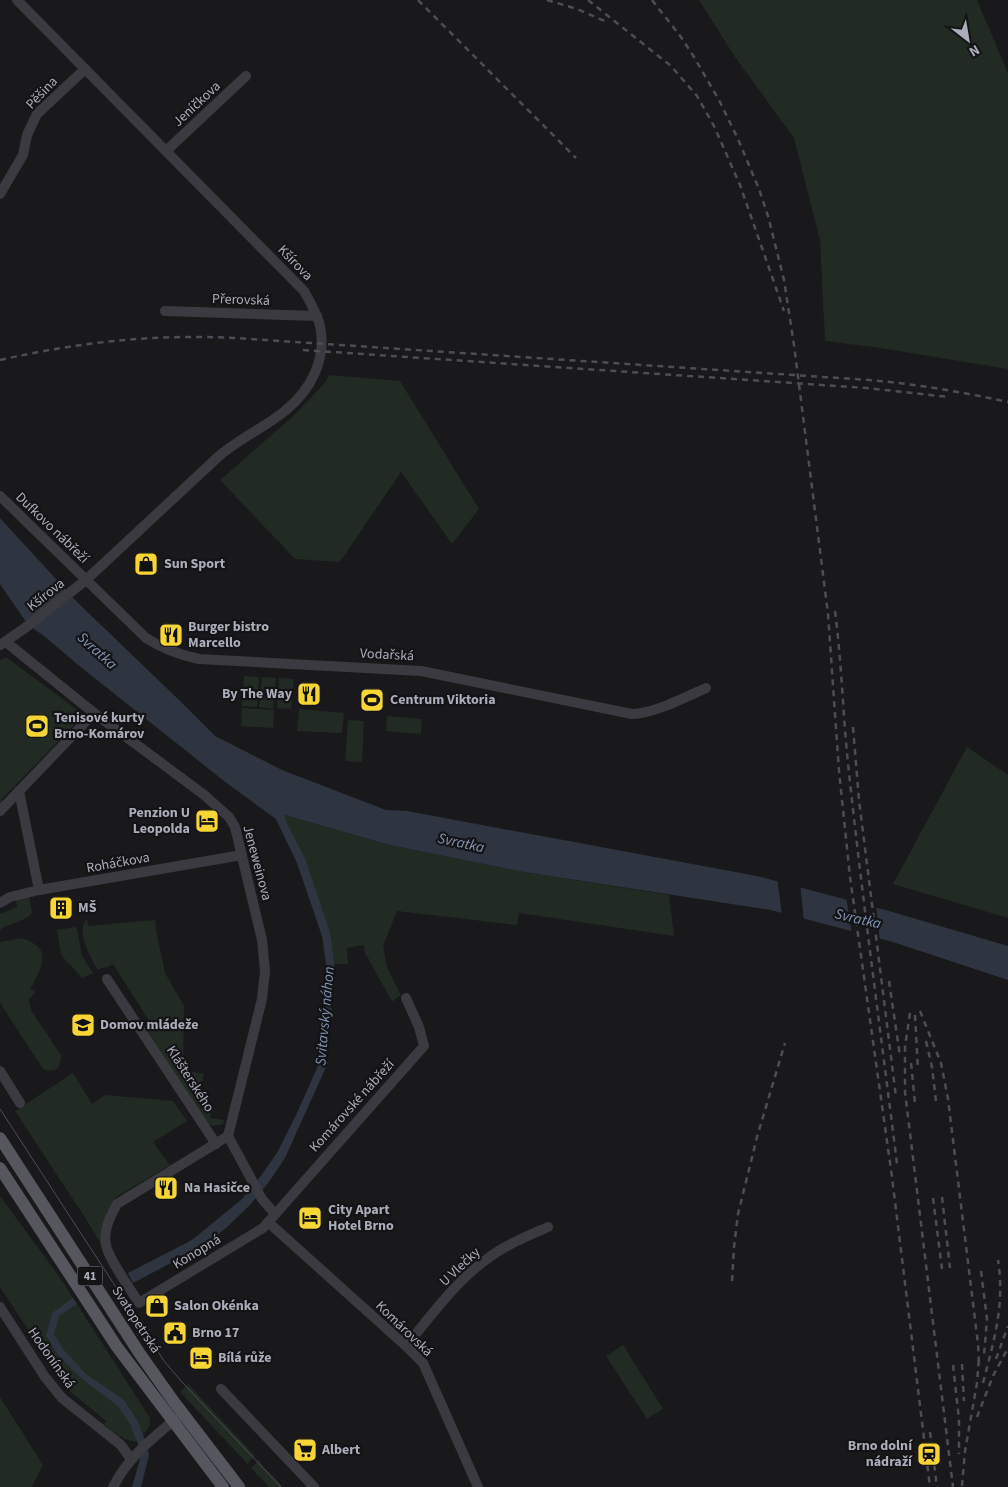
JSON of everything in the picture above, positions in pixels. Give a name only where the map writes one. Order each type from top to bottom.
[{"type":"main road","name":"Svatopetrská","points":[[0,1138],[140,1354],[223,1487]]},
{"type":"main road","name":"Svatopetrská","points":[[0,1168],[116,1347],[239,1487]]},
{"type":"street","name":"Kšírova","points":[[3,644],[86,580],[232,445],[286,411],[305,392],[318,367],[322,344],[317,316],[304,291],[17,0]]},
{"type":"street","name":"Pěšina","points":[[0,194],[23,155],[27,135],[37,114],[86,70]]},
{"type":"street","name":"Jeníčkova","points":[[166,151],[246,76]]},
{"type":"street","name":"Přerovská","points":[[165,311],[317,316]]},
{"type":"street","name":"Dufkovo nábřeží","points":[[0,496],[86,580]]},
{"type":"street","name":"Vodařská","points":[[86,580],[146,638],[170,651],[199,659],[421,671],[632,714],[646,712],[706,688]]},
{"type":"street","name":"Jeneweinova","points":[[3,644],[203,794],[229,817],[235,828],[262,940],[265,971],[262,999],[228,1136]]},
{"type":"street","points":[[0,811],[94,713]]},
{"type":"street","points":[[19,791],[39,890]]},
{"type":"street","name":"Roháčkova","points":[[0,904],[10,897],[39,890],[242,855]]},
{"type":"street","name":"Klášterského","points":[[108,979],[216,1144]]},
{"type":"street","name":"Komárovské nábřeží","points":[[271,1218],[424,1046],[419,1027],[406,998]]},
{"type":"street","points":[[0,1071],[20,1103]]},
{"type":"street","points":[[216,1144],[228,1136],[271,1218]]},
{"type":"street","name":"Konopná","points":[[216,1144],[117,1204],[108,1220],[106,1246],[116,1267],[139,1303],[262,1228],[271,1218]]},
{"type":"street","name":"Komárovská","points":[[271,1218],[335,1283],[423,1363],[478,1487]]},
{"type":"street","name":"U Vlečky","points":[[406,1346],[462,1280],[487,1258],[548,1227]]},
{"type":"street","name":"Hodonínská","points":[[0,1306],[45,1377],[62,1398],[121,1445],[132,1457]]},
{"type":"street","points":[[221,1389],[314,1487]]},
{"type":"street","points":[[113,1487],[132,1457],[178,1417]]},
{"type":"shaded area","points":[[699,0],[977,0],[1008,73],[1008,369],[881,348],[825,341],[820,240],[794,138],[735,57]]},
{"type":"shaded area","points":[[329,375],[400,381],[479,509],[452,544],[401,472],[340,562],[295,559],[220,480],[291,418],[324,384]]},
{"type":"shaded area","name":"Tenisové kurty Brno-Komárov","points":[[6,657],[83,714],[83,716],[1,800],[5,803],[0,808],[0,660]]},
{"type":"shaded area","points":[[244,676],[259,677],[257,707],[242,706]]},
{"type":"shaded area","points":[[262,677],[276,678],[273,709],[259,707]]},
{"type":"shaded area","points":[[279,678],[294,679],[291,709],[277,708]]},
{"type":"shaded area","points":[[242,708],[274,710],[273,728],[241,726]]},
{"type":"shaded area","points":[[299,709],[344,713],[342,733],[297,731]]},
{"type":"shaded area","points":[[387,716],[422,719],[421,734],[386,731]]},
{"type":"shaded area","points":[[348,720],[364,721],[362,762],[345,761]]},
{"type":"shaded area","points":[[967,747],[1008,775],[1008,918],[893,884]]},
{"type":"shaded area","points":[[283,815],[390,845],[524,872],[669,895],[674,936],[519,913],[517,925],[397,911],[383,946],[387,967],[401,995],[394,1002],[365,955],[364,945],[347,948],[348,964],[334,964],[331,935]]},
{"type":"shaded area","points":[[29,897],[32,912],[30,915],[0,930],[0,914],[17,907],[16,901],[19,899]]},
{"type":"shaded area","points":[[87,919],[88,926],[155,920],[165,973],[184,1006],[183,1070],[204,1074],[200,1091],[202,1092],[201,1106],[205,1107],[204,1112],[211,1113],[210,1118],[224,1120],[223,1124],[214,1126],[207,1124],[148,1031],[146,1024],[148,1019],[113,964],[98,970],[88,952],[83,937],[84,924]]},
{"type":"shaded area","points":[[75,927],[82,956],[93,973],[82,978],[61,955],[57,930]]},
{"type":"shaded area","points":[[22,938],[32,942],[42,953],[41,966],[30,990],[35,992],[29,1000],[31,1010],[61,1055],[59,1067],[54,1070],[43,1069],[0,1003],[0,942]]},
{"type":"shaded area","points":[[73,1073],[92,1104],[105,1095],[173,1101],[187,1121],[153,1142],[170,1165],[116,1197],[108,1226],[111,1260],[15,1111]]},
{"type":"shaded area","points":[[0,1196],[61,1279],[150,1418],[148,1429],[135,1442],[120,1437],[104,1424],[106,1421],[66,1388],[0,1287]]},
{"type":"shaded area","points":[[623,1345],[663,1409],[647,1419],[606,1356]]},
{"type":"shaded area","points":[[188,1384],[255,1456],[247,1464],[180,1392]]},
{"type":"shaded area","points":[[0,1397],[43,1465],[32,1487],[0,1487]]},
{"type":"shaded area","points":[[259,1460],[283,1487],[269,1487],[251,1468]]},
{"type":"water","points":[[0,518],[77,602],[215,736],[282,770],[386,810],[407,811],[757,876],[889,911],[1008,946],[1008,980],[893,942],[771,910],[524,872],[390,845],[284,815],[305,858],[331,935],[335,972],[326,1067],[285,1158],[269,1182],[250,1205],[226,1228],[203,1246],[133,1283],[128,1273],[192,1240],[242,1199],[277,1153],[318,1066],[327,971],[322,936],[297,863],[276,819],[224,781],[35,630],[24,619],[0,584]]},
{"type":"water","points":[[73,1298],[77,1304],[59,1316],[54,1334],[63,1349],[86,1374],[124,1400],[138,1422],[149,1455],[141,1487],[132,1487],[140,1459],[138,1444],[130,1424],[118,1406],[82,1379],[58,1355],[46,1336],[52,1313]]},
{"type":"pier","points":[[777,878],[800,884],[804,921],[782,915]]},
{"type":"pier","points":[[846,897],[876,905],[880,942],[852,934]]},
{"type":"tram line","points":[[0,1109],[164,1361],[281,1487]]},
{"type":"railway","points":[[418,0],[576,158]]},
{"type":"railway","points":[[547,0],[577,9],[607,22]]},
{"type":"railway","points":[[588,0],[671,66],[697,96],[714,126],[740,185],[784,311]]},
{"type":"railway","points":[[652,0],[694,57],[719,100],[738,139],[768,216],[784,280],[828,614],[839,771],[850,877],[892,1177],[930,1487]]},
{"type":"railway","points":[[0,360],[59,348],[145,338],[235,338],[869,380],[939,389],[1008,402]]},
{"type":"railway","points":[[303,350],[867,388],[949,397]]},
{"type":"railway","points":[[835,611],[854,822],[897,1164]]},
{"type":"railway","points":[[853,727],[859,800],[896,1097]]},
{"type":"railway","points":[[889,981],[900,1056]]},
{"type":"railway","points":[[920,1011],[941,1063],[948,1099],[979,1364]]},
{"type":"railway","points":[[910,1013],[905,1047],[905,1092],[953,1487]]},
{"type":"railway","points":[[915,1015],[918,1070]]},
{"type":"railway","points":[[926,1041],[932,1067],[936,1101]]},
{"type":"railway","points":[[732,1281],[738,1214],[757,1137],[785,1043]]},
{"type":"railway","points":[[911,1063],[915,1103]]},
{"type":"railway","points":[[942,1197],[950,1268]]},
{"type":"railway","points":[[933,1198],[942,1269]]},
{"type":"railway","points":[[983,1383],[999,1307],[1000,1276],[998,1260]]},
{"type":"railway","points":[[981,1271],[987,1319],[984,1355]]},
{"type":"railway","points":[[996,1359],[1008,1326]]},
{"type":"railway","points":[[977,1417],[993,1376],[1008,1348]]},
{"type":"railway","points":[[962,1486],[965,1451],[977,1383],[979,1358]]},
{"type":"railway","points":[[962,1364],[964,1401]]},
{"type":"railway","points":[[953,1365],[959,1419],[959,1454]]},
{"type":"railway","points":[[930,1432],[937,1487]]},
{"type":"place","name":"Sun Sport","points":[[146,564]]},
{"type":"place","name":"Burger bistro Marcello","points":[[171,635]]},
{"type":"place","name":"By The Way","points":[[309,694]]},
{"type":"place","name":"Centrum Viktoria","points":[[372,700]]},
{"type":"place","name":"Tenisové kurty Brno-Komárov","points":[[37,726]]},
{"type":"place","name":"Penzion U Leopolda","points":[[207,821]]},
{"type":"place","name":"MŠ","points":[[61,908]]},
{"type":"place","name":"Domov mládeže","points":[[83,1025]]},
{"type":"place","name":"Na Hasičce","points":[[166,1188]]},
{"type":"place","name":"City Apart Hotel Brno","points":[[310,1218]]},
{"type":"place","name":"Salon Okénka","points":[[157,1306]]},
{"type":"place","name":"Brno 17","points":[[175,1333]]},
{"type":"place","name":"Bílá růže","points":[[201,1358]]},
{"type":"place","name":"Albert","points":[[305,1450]]},
{"type":"place","name":"Brno dolní nádraží","points":[[929,1454]]},
{"type":"water label","name":"Svratka","points":[[97,651]]},
{"type":"water label","name":"Svratka","points":[[461,843]]},
{"type":"water label","name":"Svratka","points":[[858,919]]},
{"type":"water label","name":"Svitavský náhon","points":[[325,1016]]}]
